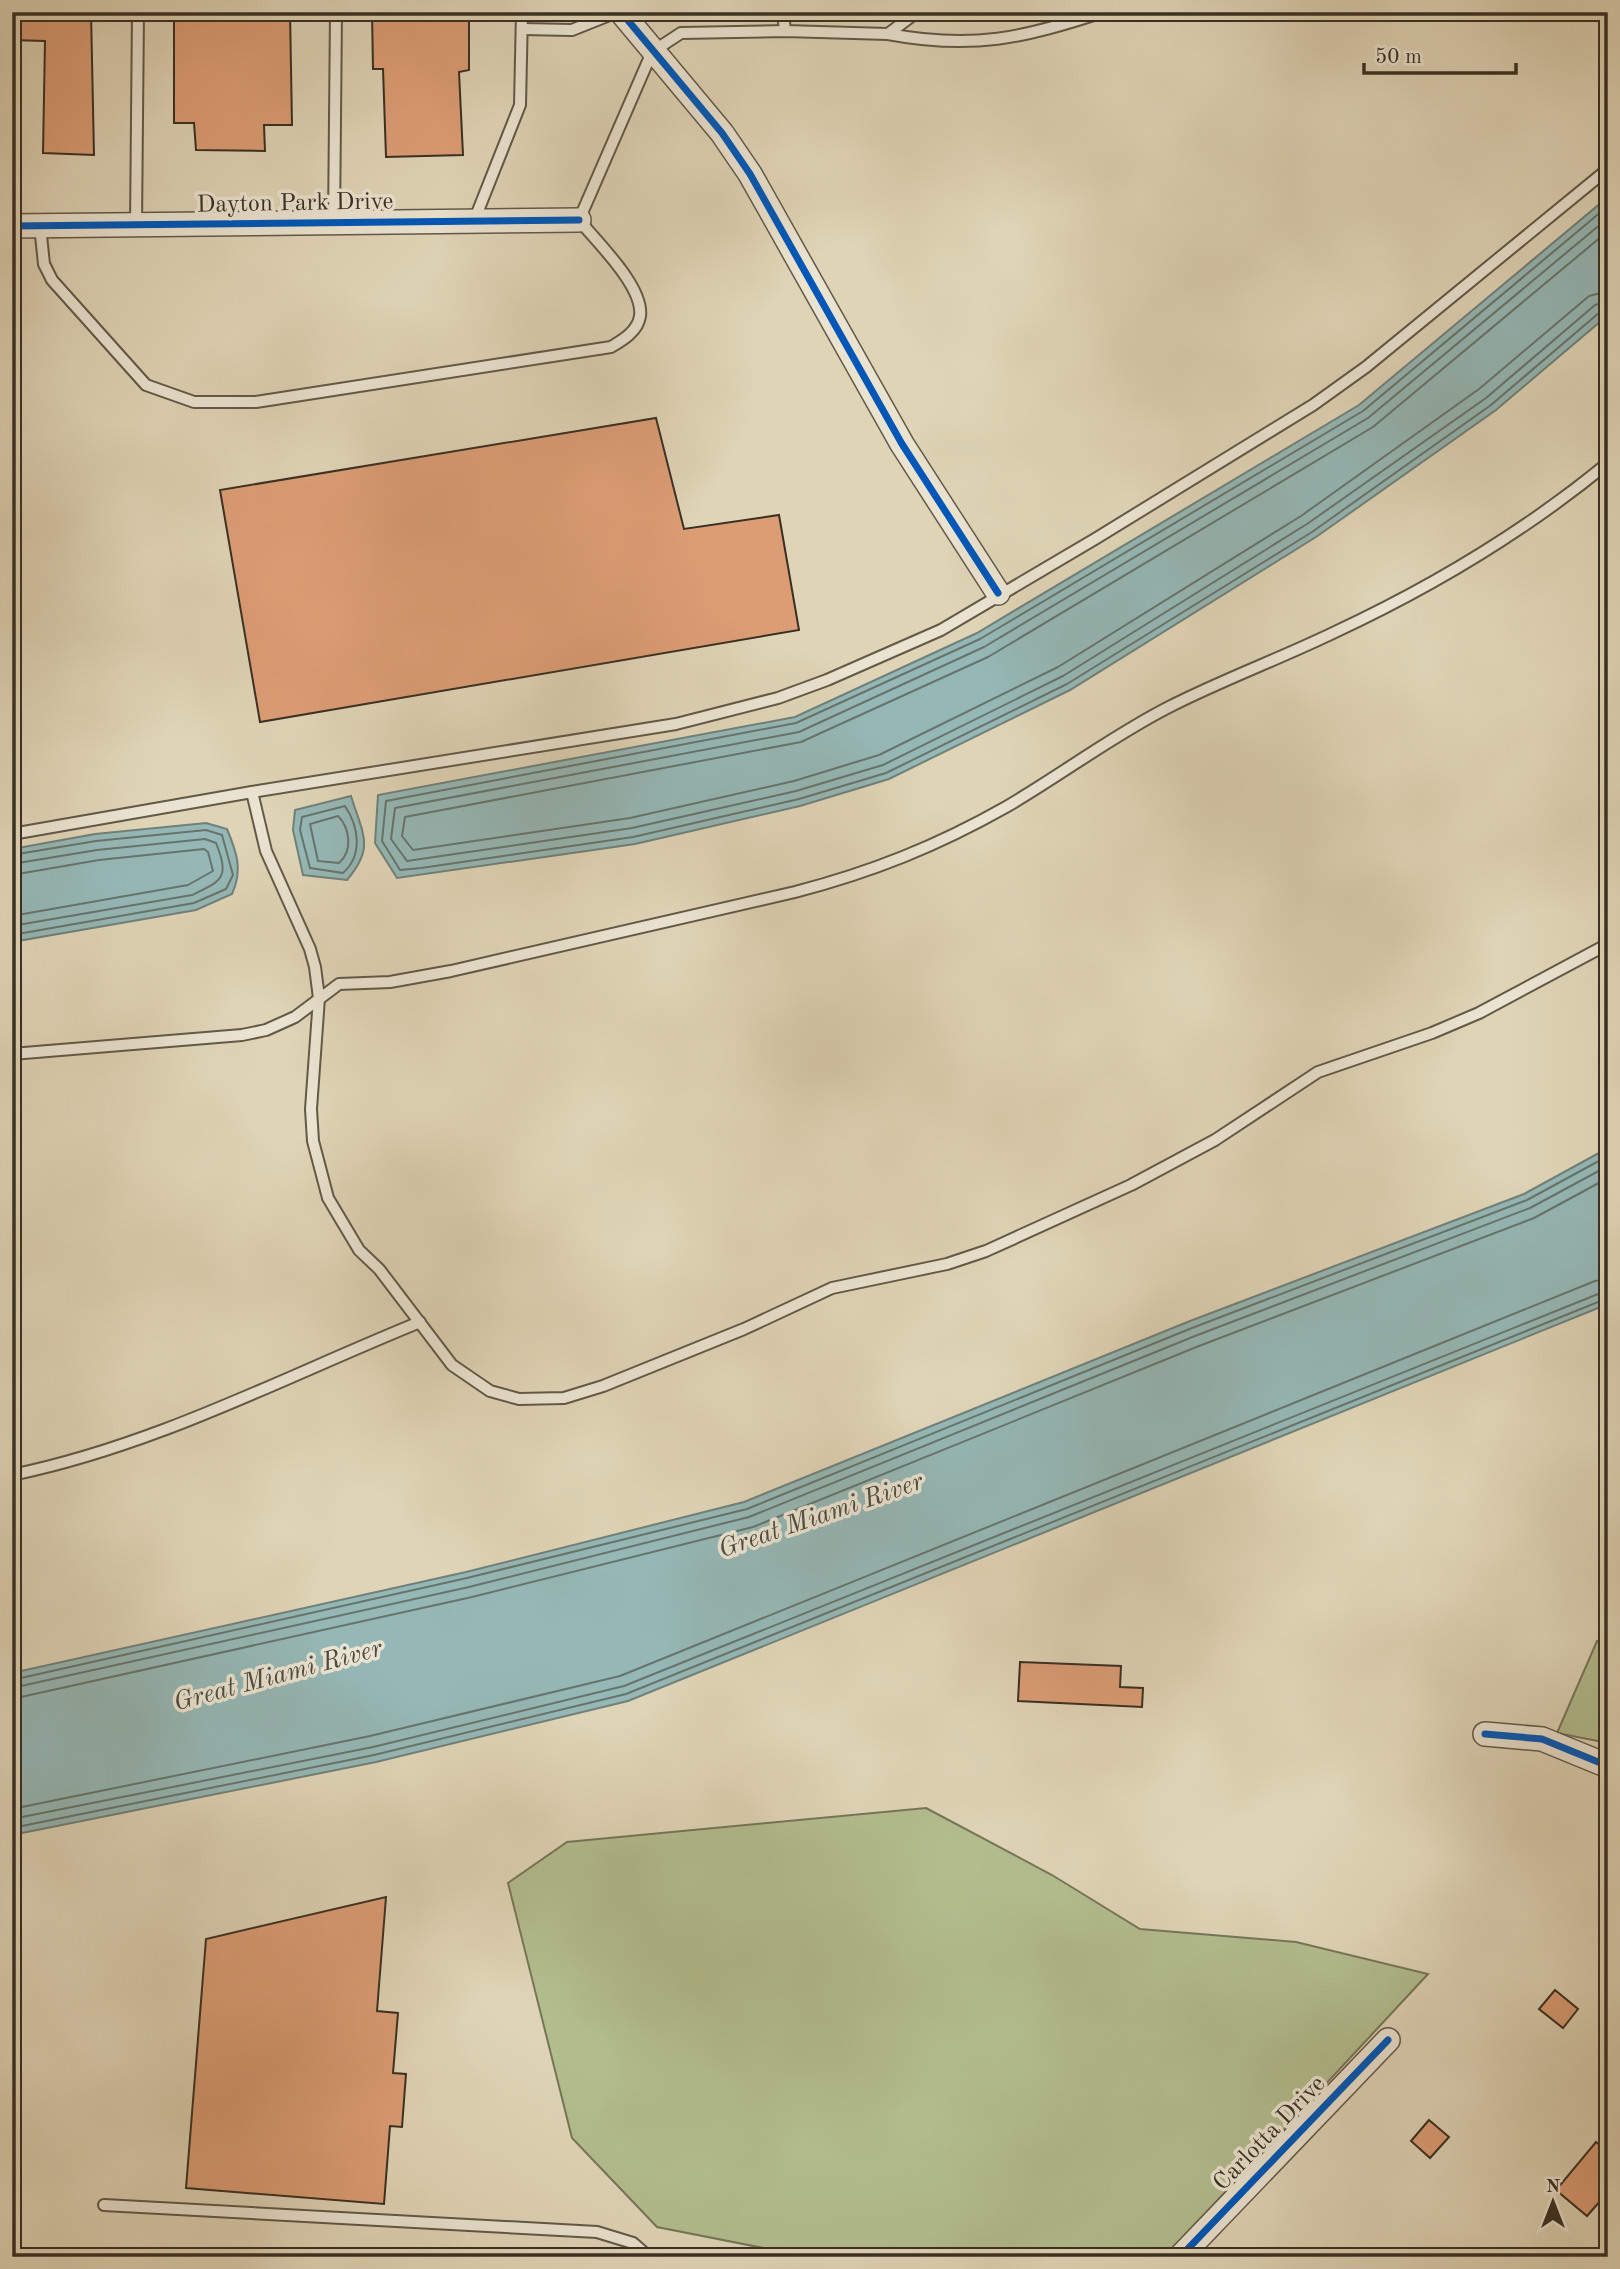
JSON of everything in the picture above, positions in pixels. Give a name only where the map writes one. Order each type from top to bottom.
[{"type":"street","points":[[619,12],[692,95],[750,174],[902,444],[998,593]]},
{"type":"street","name":"Dayton Park Drive","points":[[12,226],[579,220]]},
{"type":"street","points":[[1485,1734],[1542,1739],[1608,1766]]},
{"type":"street","name":"Carlotta Drive","points":[[1180,2257],[1388,2040]]},
{"type":"lane","points":[[136,225],[138,12]]},
{"type":"lane","points":[[334,224],[336,12]]},
{"type":"lane","points":[[474,221],[520,105],[522,12]]},
{"type":"lane","points":[[522,29],[572,30],[619,12]]},
{"type":"lane","points":[[783,12],[785,31]]},
{"type":"lane","points":[[888,34],[917,12]]},
{"type":"lane","points":[[40,226],[44,264],[52,280],[146,385],[194,402],[256,402],[611,347],[630,335],[640,316],[636,291],[579,220],[652,52],[681,33],[785,31],[888,34],[931,42],[1008,39],[1035,34],[1103,12]]},
{"type":"lane","points":[[12,834],[252,792],[676,724],[736,710],[827,680],[941,630],[998,593],[1107,532],[1356,375],[1416,329],[1608,169]]},
{"type":"lane","points":[[12,1054],[242,1035],[266,1030],[295,1017],[339,984],[390,982],[452,971],[795,892],[849,878],[915,855],[1008,806],[1169,707],[1335,632],[1418,591],[1488,551],[1558,504],[1608,463]]},
{"type":"lane","points":[[252,792],[266,851],[310,949],[319,998],[311,1109],[319,1173],[340,1223],[452,1365],[490,1391],[519,1399],[541,1401],[564,1398],[603,1386],[744,1329],[832,1288],[947,1264],[986,1251],[1131,1185],[1215,1140],[1318,1072],[1432,1033],[1479,1013],[1608,944]]},
{"type":"lane","points":[[12,1475],[120,1447],[184,1425],[319,1363],[420,1322]]},
{"type":"lane","points":[[104,2205],[597,2232],[633,2243],[649,2257]]},
{"type":"green space","points":[[1597,1641],[1608,1641],[1608,1743],[1557,1733]]},
{"type":"green space","points":[[926,1808],[1052,1875],[1140,1929],[1296,1942],[1428,1974],[1165,2257],[809,2257],[657,2227],[572,2138],[508,1883],[567,1842]]},
{"type":"water","points":[[1608,197],[1608,315],[1496,410],[1316,537],[1070,690],[889,779],[800,806],[635,844],[397,878],[375,843],[378,795],[795,717],[977,633],[1359,405]]},
{"type":"water","points":[[351,796],[364,840],[364,849],[356,869],[347,880],[303,875],[293,830],[295,810]]},
{"type":"water","points":[[206,823],[227,829],[234,846],[238,869],[232,894],[196,910],[12,942],[12,849],[95,834]]},
{"type":"water","name":"Great Miami River","points":[[1608,1148],[1608,1304],[628,1701],[376,1762],[12,1835],[12,1673],[466,1572],[744,1502],[1190,1321],[1524,1194]]},
{"type":"building","points":[[12,12],[91,12],[94,155],[43,153],[45,41],[12,40]]},
{"type":"building","points":[[174,12],[290,12],[292,125],[264,125],[265,151],[196,150],[194,123],[174,123]]},
{"type":"building","points":[[372,12],[469,12],[469,70],[459,72],[463,155],[386,157],[383,69],[373,69]]},
{"type":"building","points":[[656,418],[684,529],[779,515],[799,630],[260,722],[220,490]]},
{"type":"building","points":[[1020,1662],[1121,1666],[1120,1687],[1143,1688],[1142,1707],[1018,1701]]},
{"type":"building","points":[[386,1897],[377,2011],[398,2013],[393,2073],[406,2074],[402,2127],[390,2126],[384,2204],[186,2188],[206,1939]]},
{"type":"building","points":[[1555,1990],[1578,2009],[1563,2028],[1539,2009]]},
{"type":"building","points":[[1429,2120],[1449,2137],[1430,2158],[1411,2141]]},
{"type":"building","points":[[1596,2142],[1608,2152],[1608,2192],[1587,2216],[1556,2190]]},
{"type":"cycle path","points":[[621,12],[722,133],[750,174],[902,444],[998,593]]},
{"type":"cycle path","points":[[12,226],[579,220]]},
{"type":"cycle path","points":[[1485,1734],[1542,1739],[1608,1766]]},
{"type":"cycle path","points":[[1180,2257],[1388,2040]]}]
